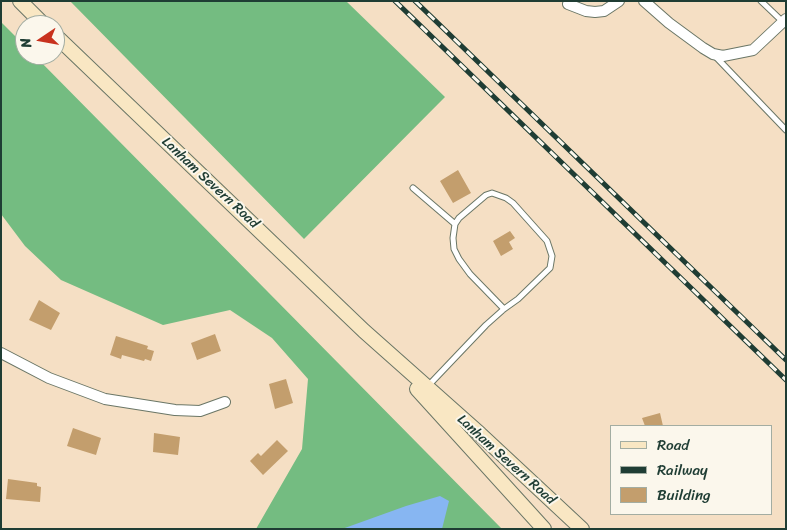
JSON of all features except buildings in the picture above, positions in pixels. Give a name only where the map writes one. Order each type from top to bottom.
[{"type":"main road","points":[[20,1],[34,15]]},
{"type":"main road","name":"Lanham Severn Road","points":[[65,46],[364,331],[582,529]]},
{"type":"main road","name":"Lanham Severn Road","points":[[364,331],[544,529]]},
{"type":"street","points":[[568,4],[586,11],[595,12],[604,11],[619,1]]},
{"type":"street","points":[[644,1],[669,23],[713,54],[723,56],[753,50],[784,20]]},
{"type":"street","points":[[1,353],[49,378],[105,398],[175,410],[200,411],[225,402]]},
{"type":"lane","points":[[761,1],[784,20]]},
{"type":"lane","points":[[713,54],[786,130]]},
{"type":"lane","points":[[413,188],[455,224]]},
{"type":"lane","points":[[427,387],[486,325],[518,299],[550,268],[552,256],[547,241],[513,203],[506,198],[492,193],[486,195],[466,211],[455,224],[454,249],[470,274],[504,309]]},
{"type":"green space","points":[[70,1],[346,1],[445,97],[304,239]]},
{"type":"green space","points":[[1,22],[15,36],[15,65],[44,65],[502,529],[256,529],[302,449],[308,379],[272,338],[230,310],[163,325],[61,280],[25,246],[1,214]]},
{"type":"water","points":[[440,496],[449,501],[442,529],[342,529],[406,506]]},
{"type":"railway","points":[[395,1],[786,380]]},
{"type":"railway","points":[[415,1],[786,360]]}]
